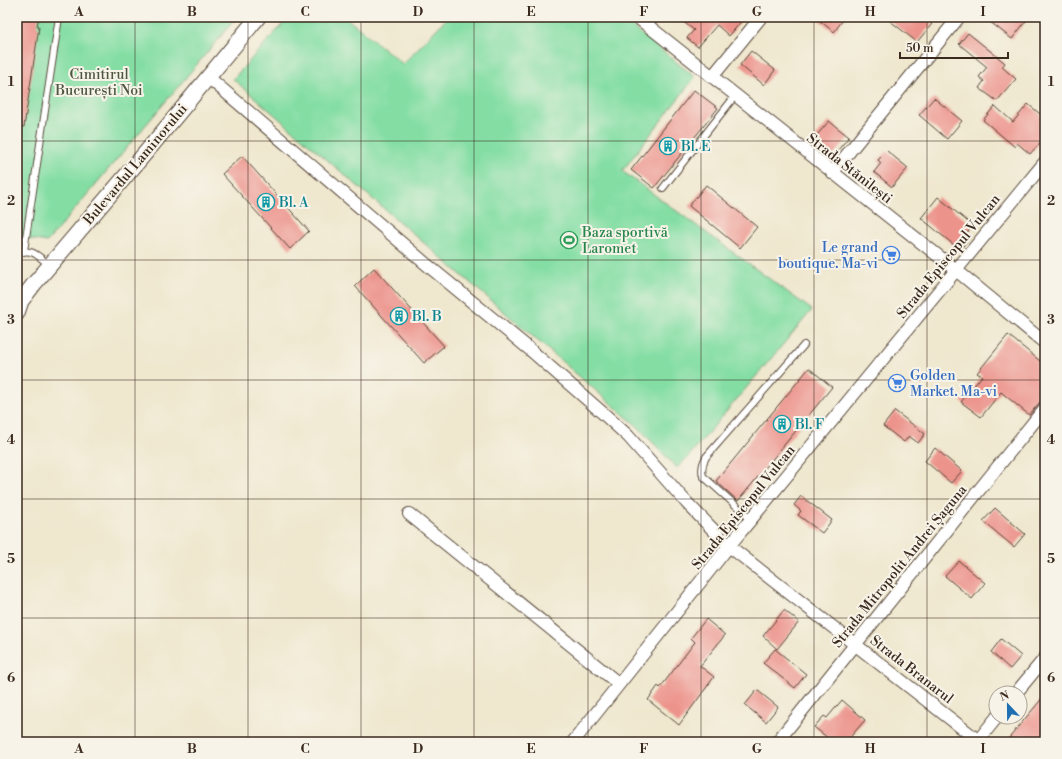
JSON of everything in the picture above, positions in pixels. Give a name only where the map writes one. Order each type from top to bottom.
[{"type":"street","name":"Bulevardul Laminorului","points":[[18,302],[148,151],[258,17]]},
{"type":"street","name":"Strada Stănilești","points":[[637,17],[1045,342]]},
{"type":"street","points":[[712,77],[761,17]]},
{"type":"street","points":[[832,173],[959,17]]},
{"type":"street","name":"Strada Branarul","points":[[208,77],[426,264],[527,347],[628,436],[686,502],[729,546],[979,741]]},
{"type":"street","name":"Strada Episcopul Vulcan","points":[[573,742],[729,546],[1045,162]]},
{"type":"street","name":"Strada Mitropolit Andrei Șaguna","points":[[777,742],[1045,408]]},
{"type":"street","points":[[409,514],[619,684]]},
{"type":"street","points":[[1023,685],[1045,658]]},
{"type":"street","points":[[979,741],[991,725]]},
{"type":"lane","points":[[24,251],[59,17]]},
{"type":"lane","points":[[663,188],[736,96]]},
{"type":"lane","points":[[17,254],[24,251],[33,252],[49,266]]},
{"type":"lane","points":[[752,519],[703,476],[701,471],[702,464],[706,457],[804,344]]},
{"type":"green space","name":"Cimitirul București Noi","points":[[17,17],[237,17],[47,242],[17,237],[17,160],[22,133],[17,132]]},
{"type":"green space","name":"Baza sportivă Laromet","points":[[289,17],[345,17],[403,64],[448,17],[620,17],[695,77],[622,171],[812,310],[688,457],[677,468],[637,426],[233,79]]},
{"type":"building","points":[[21,17],[39,17],[37,26],[39,27],[24,127],[17,126],[17,41]]},
{"type":"building","points":[[677,17],[745,17],[729,36],[717,25],[698,47],[687,38],[694,30]]},
{"type":"building","points":[[815,17],[845,17],[834,32]]},
{"type":"building","points":[[885,17],[923,17],[932,24],[917,42]]},
{"type":"building","points":[[984,17],[1029,17],[1012,39]]},
{"type":"building","points":[[968,33],[1005,63],[1002,67],[1016,79],[997,101],[979,88],[984,81],[979,77],[987,67],[959,44]]},
{"type":"building","points":[[751,51],[775,70],[764,85],[740,65]]},
{"type":"building","name":"Bl. E","points":[[694,90],[718,108],[654,188],[631,170]]},
{"type":"building","points":[[934,98],[962,121],[947,139],[919,115]]},
{"type":"building","points":[[1028,104],[1045,118],[1045,137],[1030,154],[1017,143],[1015,147],[983,120],[995,106],[1013,122]]},
{"type":"building","points":[[829,121],[849,137],[832,157],[812,141]]},
{"type":"building","points":[[887,151],[908,168],[892,187],[874,172],[881,163],[878,160]]},
{"type":"building","name":"Bl. A","points":[[242,156],[309,231],[290,249],[222,174]]},
{"type":"building","points":[[706,185],[757,227],[740,248],[689,206]]},
{"type":"building","points":[[938,197],[973,226],[966,234],[970,237],[960,250],[921,218]]},
{"type":"building","name":"Bl. B","points":[[374,268],[444,346],[424,363],[355,286]]},
{"type":"building","points":[[1008,335],[1045,365],[1045,396],[1029,415],[1001,392],[981,417],[961,402],[982,376],[977,373]]},
{"type":"building","name":"Bl. F","points":[[809,368],[832,387],[738,501],[716,481]]},
{"type":"building","points":[[895,411],[925,434],[918,443],[909,436],[904,442],[883,426]]},
{"type":"building","points":[[935,448],[962,471],[951,483],[925,461]]},
{"type":"building","points":[[801,496],[832,520],[822,533],[798,515],[801,511],[794,505]]},
{"type":"building","points":[[995,508],[1025,534],[1014,547],[983,521]]},
{"type":"building","points":[[959,561],[985,583],[972,599],[945,576]]},
{"type":"building","points":[[784,610],[799,622],[777,649],[763,636]]},
{"type":"building","points":[[706,619],[725,635],[700,666],[714,677],[679,725],[648,700],[658,686],[660,688],[695,642],[691,638]]},
{"type":"building","points":[[1001,639],[1021,656],[1010,669],[991,652]]},
{"type":"building","points":[[775,649],[806,674],[795,688],[763,663]]},
{"type":"building","points":[[757,690],[778,707],[766,722],[745,705]]},
{"type":"building","points":[[1045,695],[1045,742],[1006,742],[1020,725],[1028,725],[1028,715]]},
{"type":"building","points":[[842,700],[865,720],[846,742],[833,742],[814,727],[824,716],[827,718]]},
{"type":"place","name":"Bl. E","points":[[668,146]]},
{"type":"place","name":"Bl. A","points":[[266,202]]},
{"type":"place","name":"Baza sportivă Laromet","points":[[569,240]]},
{"type":"place","name":"Le grand boutique. Ma-vi","points":[[891,255]]},
{"type":"place","name":"Bl. B","points":[[399,316]]},
{"type":"place","name":"Golden Market. Ma-vi","points":[[897,383]]},
{"type":"place","name":"Bl. F","points":[[782,424]]}]
